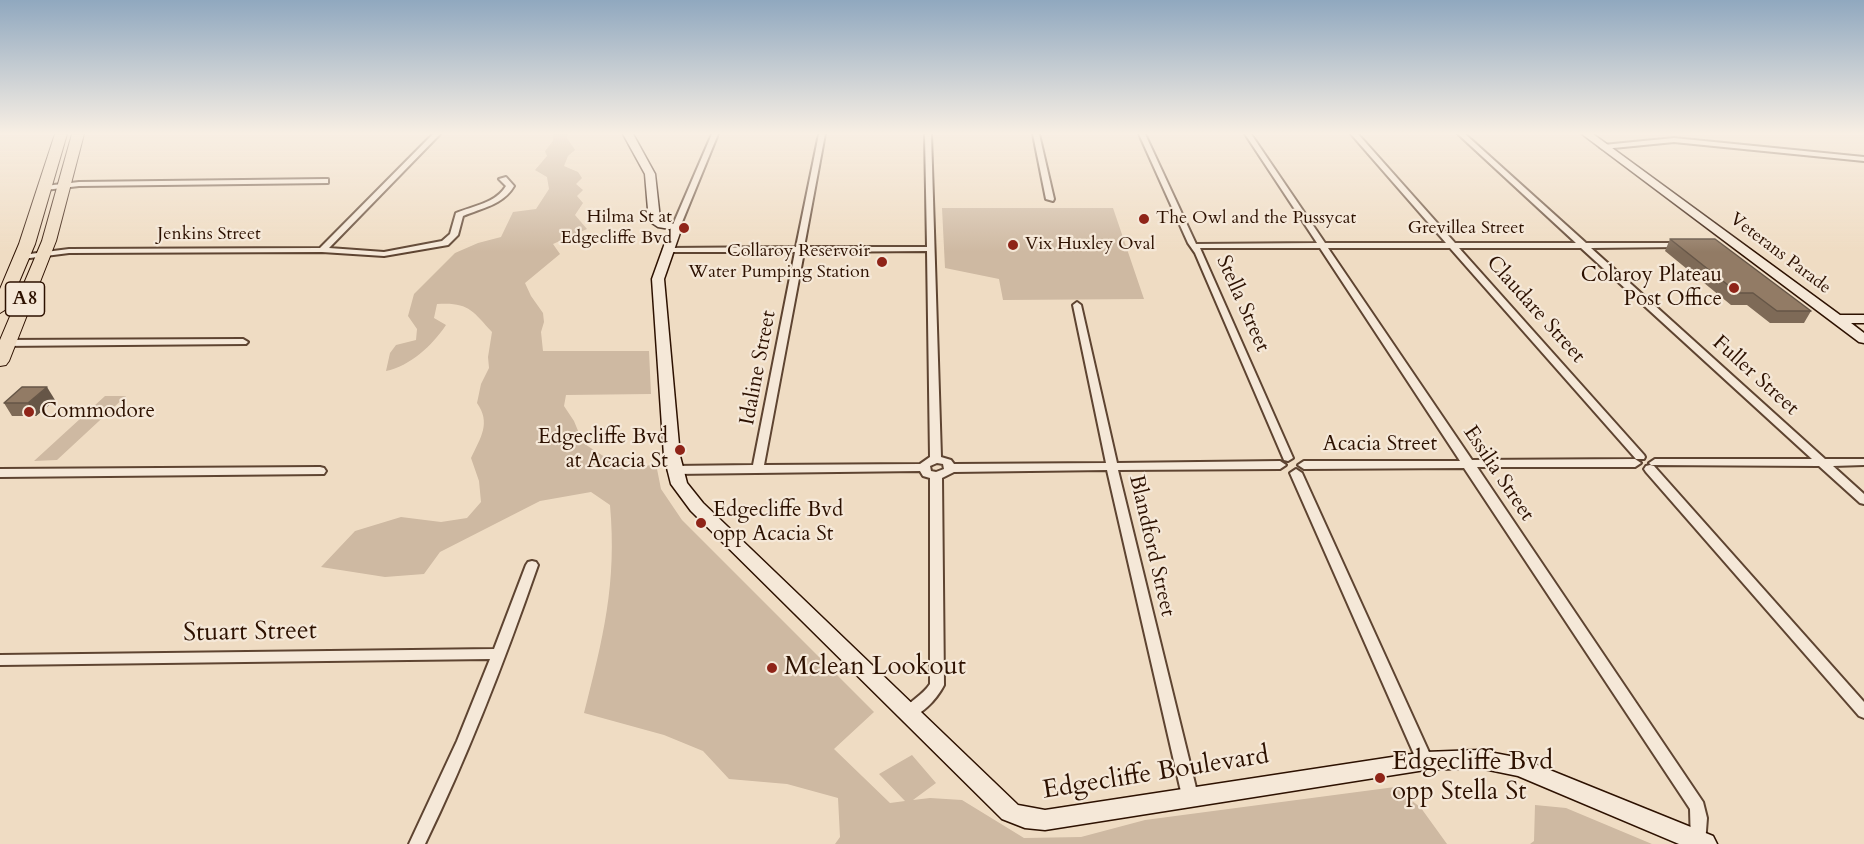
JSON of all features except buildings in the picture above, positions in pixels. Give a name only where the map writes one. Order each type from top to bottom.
[{"type":"highway","name":"A8","points":[[0,308],[22,257],[49,173]]},
{"type":"highway","name":"A8","points":[[0,361],[3,343],[44,254],[67,173]]},
{"type":"street","points":[[322,250],[398,173]]},
{"type":"street","points":[[650,173],[655,221],[662,225],[676,227],[698,173]]},
{"type":"street","name":"Idaline Street","points":[[758,468],[814,173]]},
{"type":"street","points":[[929,173],[936,459]]},
{"type":"street","points":[[1044,173],[1050,199]]},
{"type":"street","name":"Stella Street","points":[[1161,173],[1195,246],[1284,462]]},
{"type":"street","name":"Essilia Street","points":[[1274,173],[1696,807],[1701,843]]},
{"type":"street","name":"Claudare Street","points":[[1388,173],[1638,460]]},
{"type":"street","name":"Fuller Street","points":[[1504,173],[1864,500]]},
{"type":"street","name":"Veterans Parade","points":[[1639,173],[1864,339]]},
{"type":"street","name":"Jenkins Street","points":[[22,257],[69,252],[322,250],[395,253],[445,243],[454,235],[459,215],[496,200],[507,192],[510,186],[503,179]]},
{"type":"street","points":[[45,188],[64,185],[325,181]]},
{"type":"street","name":"Edgecliffe Boulevard","points":[[676,227],[658,279],[674,470],[679,484],[698,507],[1010,812],[1025,819],[1058,818],[1425,761],[1479,759],[1520,767],[1701,843]]},
{"type":"street","name":"Grevillea Street","points":[[1195,246],[1691,245]]},
{"type":"street","points":[[1718,245],[1738,245]]},
{"type":"street","points":[[667,250],[931,249]]},
{"type":"street","name":"Blandford Street","points":[[1077,305],[1190,796]]},
{"type":"street","points":[[1837,319],[1864,319]]},
{"type":"street","points":[[3,343],[243,342]]},
{"type":"street","points":[[924,467],[928,461],[936,459],[947,462],[950,468]]},
{"type":"street","points":[[1638,460],[1652,466],[1864,462]]},
{"type":"street","name":"Acacia Street","points":[[1300,469],[1638,460]]},
{"type":"street","points":[[950,468],[1284,462],[1288,471],[1300,469],[1425,761]]},
{"type":"street","points":[[1652,466],[1864,712]]},
{"type":"street","points":[[674,470],[924,467]]},
{"type":"street","points":[[924,467],[927,473],[936,476],[946,473],[950,468]]},
{"type":"street","points":[[0,473],[320,471]]},
{"type":"street","points":[[909,712],[929,697],[937,685],[936,476]]},
{"type":"street","points":[[417,844],[446,787],[500,654],[532,565]]},
{"type":"street","name":"Stuart Street","points":[[0,660],[500,654]]},
{"type":"shaded area","points":[[541,173],[579,173],[582,178],[576,184],[583,190],[577,196],[583,203],[575,215],[587,229],[553,244],[560,254],[525,283],[543,313],[544,322],[541,332],[543,351],[649,351],[651,394],[566,395],[564,406],[574,421],[583,443],[625,470],[656,464],[661,489],[682,520],[874,712],[834,749],[890,803],[905,801],[879,774],[912,755],[936,783],[913,800],[930,798],[962,800],[1024,838],[1081,837],[1145,820],[1395,787],[1421,808],[1447,844],[835,844],[840,837],[838,798],[787,784],[729,779],[703,751],[664,735],[584,713],[607,610],[612,560],[610,505],[591,492],[540,501],[440,552],[424,574],[385,577],[321,567],[355,531],[401,517],[441,522],[467,518],[481,502],[479,481],[471,458],[484,424],[477,403],[481,384],[489,368],[488,357],[492,332],[469,309],[456,304],[437,304],[434,318],[446,325],[440,333],[412,360],[386,371],[390,353],[396,345],[416,340],[417,329],[408,316],[414,294],[455,253],[478,243],[501,237],[513,212],[536,209],[549,189],[547,177]]},
{"type":"shaded area","points":[[942,208],[1113,208],[1144,299],[1003,300],[999,279],[945,268]]},
{"type":"shaded area","points":[[105,396],[126,396],[57,460],[34,461]]},
{"type":"shaded area","points":[[1535,805],[1566,808],[1652,844],[1530,844],[1534,841]]},
{"type":"place","name":"The Owl and the Pussycat","points":[[1144,219]]},
{"type":"place","name":"Hilma St at Edgecliffe Bvd","points":[[684,228]]},
{"type":"place","name":"Vix Huxley Oval","points":[[1013,245]]},
{"type":"place","name":"Collaroy Reservoir Water Pumping Station","points":[[882,262]]},
{"type":"place","name":"Colaroy Plateau Post Office","points":[[1734,288]]},
{"type":"place","name":"Commodore","points":[[29,412]]},
{"type":"place","name":"Edgecliffe Bvd at Acacia St","points":[[680,450]]},
{"type":"place","name":"Edgecliffe Bvd opp Acacia St","points":[[701,523]]},
{"type":"place","name":"Mclean Lookout","points":[[772,668]]},
{"type":"place","name":"Edgecliffe Bvd opp Stella St","points":[[1380,778]]}]
